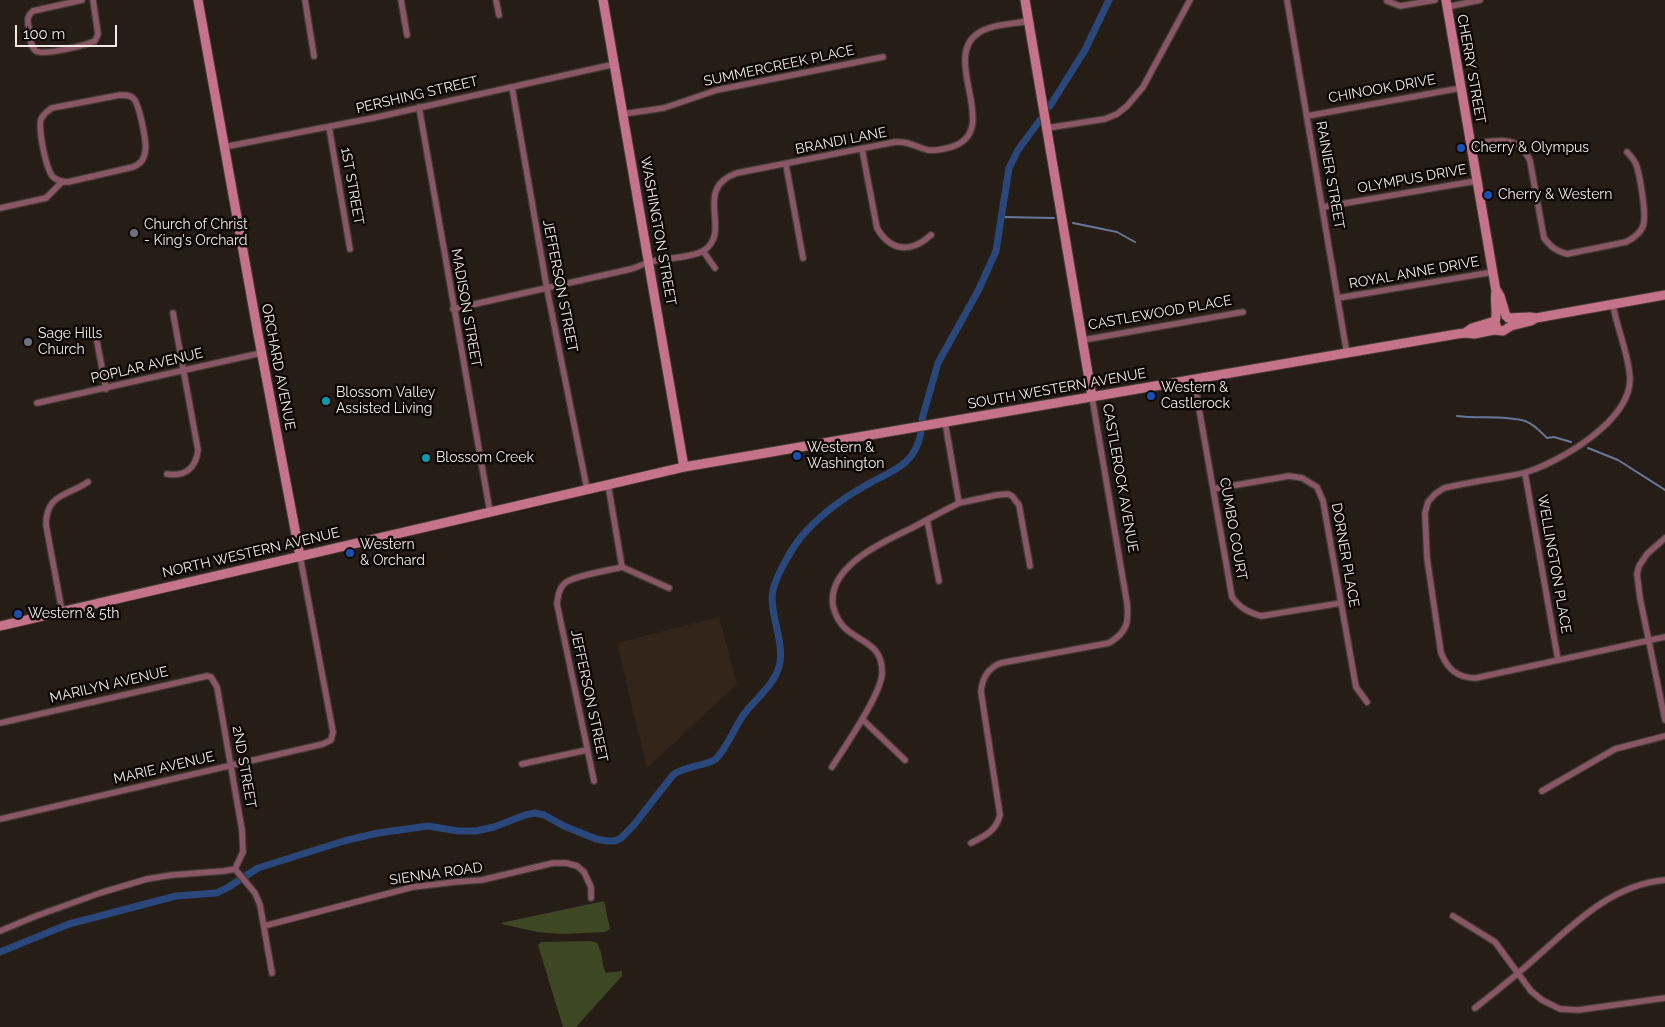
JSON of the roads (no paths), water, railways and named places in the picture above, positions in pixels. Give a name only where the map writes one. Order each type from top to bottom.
[{"type":"main road","name":"ORCHARD AVENUE","points":[[198,0],[300,556]]},
{"type":"main road","name":"WASHINGTON STREET","points":[[603,0],[684,467]]},
{"type":"main road","name":"CASTLEROCK AVENUE","points":[[1025,0],[1092,397]]},
{"type":"main road","name":"CHERRY STREET","points":[[1446,3],[1501,320]]},
{"type":"main road","name":"SOUTH WESTERN AVENUE","points":[[684,467],[1464,333],[1474,334],[1501,320],[1530,316],[1536,318],[1665,295]]},
{"type":"main road","name":"SOUTH WESTERN AVENUE","points":[[1501,320],[1503,331],[1531,322],[1536,318]]},
{"type":"main road","name":"NORTH WESTERN AVENUE","points":[[0,626],[684,467]]},
{"type":"street","points":[[82,0],[30,13],[28,22],[32,46],[35,50],[43,53],[95,41],[98,34],[94,0]]},
{"type":"street","points":[[305,0],[314,56]]},
{"type":"street","points":[[401,0],[407,35]]},
{"type":"street","points":[[496,0],[499,15]]},
{"type":"street","points":[[1047,128],[1105,119],[1117,114],[1127,106],[1143,87],[1190,0]]},
{"type":"street","name":"RAINIER STREET","points":[[1287,0],[1347,354]]},
{"type":"street","points":[[1387,1],[1400,6],[1435,0]]},
{"type":"street","points":[[1446,3],[1480,0]]},
{"type":"street","name":"BRANDI LANE","points":[[703,251],[709,244],[716,228],[713,205],[714,196],[723,180],[737,173],[903,142],[927,150],[937,150],[952,147],[962,141],[972,127],[974,114],[965,62],[967,46],[974,36],[984,30],[1029,20]]},
{"type":"street","name":"SUMMERCREEK PLACE","points":[[623,114],[664,108],[717,90],[883,57]]},
{"type":"street","name":"PERSHING STREET","points":[[224,147],[329,127],[615,64]]},
{"type":"street","name":"JEFFERSON STREET","points":[[512,87],[547,289],[587,489]]},
{"type":"street","name":"CHINOOK DRIVE","points":[[1307,116],[1461,88]]},
{"type":"street","points":[[0,208],[46,198],[62,182],[133,168],[140,163],[144,156],[146,143],[138,108],[133,97],[120,95],[52,108],[46,112],[42,119],[40,130],[48,170],[54,178],[62,182]]},
{"type":"street","name":"MADISON STREET","points":[[420,107],[490,512]]},
{"type":"street","name":"1ST STREET","points":[[329,127],[350,249]]},
{"type":"street","points":[[1470,144],[1505,140],[1516,144],[1525,152],[1530,161],[1544,238],[1550,247],[1567,254],[1626,242],[1641,230],[1644,224],[1644,210],[1636,163],[1627,152]]},
{"type":"street","points":[[862,149],[877,228],[882,236],[895,246],[907,247],[921,244],[931,235]]},
{"type":"street","points":[[786,164],[803,258]]},
{"type":"street","name":"OLYMPUS DRIVE","points":[[1323,207],[1476,181]]},
{"type":"street","points":[[454,309],[547,289],[632,269],[649,262],[703,251],[715,268]]},
{"type":"street","name":"ROYAL ANNE DRIVE","points":[[1338,298],[1493,272]]},
{"type":"street","points":[[1613,305],[1630,380],[1628,391],[1614,416],[1575,449],[1543,466],[1525,473],[1444,488],[1428,502],[1425,513],[1427,558],[1441,652],[1450,670],[1466,678],[1476,678],[1665,637]]},
{"type":"street","name":"CASTLEWOOD PLACE","points":[[1083,340],[1243,312]]},
{"type":"street","points":[[167,474],[181,475],[191,468],[198,455],[173,313]]},
{"type":"street","points":[[95,331],[106,389]]},
{"type":"street","name":"POPLAR AVENUE","points":[[37,403],[262,354]]},
{"type":"street","name":"CUMBO COURT","points":[[1194,380],[1232,597],[1239,607],[1249,613],[1261,616],[1341,603]]},
{"type":"street","name":"CASTLEROCK AVENUE","points":[[971,843],[990,833],[995,828],[1000,814],[980,692],[988,672],[1001,663],[1109,643],[1123,632],[1127,624],[1128,616],[1124,588],[1092,397]]},
{"type":"street","points":[[945,422],[959,503]]},
{"type":"street","name":"WELLINGTON PLACE","points":[[1525,473],[1558,660]]},
{"type":"street","name":"DORNER PLACE","points":[[1213,489],[1289,476],[1302,478],[1317,487],[1323,501],[1356,687],[1368,702]]},
{"type":"street","points":[[62,611],[46,518],[49,507],[57,497],[88,482]]},
{"type":"street","points":[[608,484],[622,567],[669,588]]},
{"type":"street","points":[[832,767],[862,719],[882,674],[882,666],[875,648],[846,629],[840,623],[834,609],[835,584],[857,558],[872,548],[959,503],[1008,494],[1019,505],[1030,566]]},
{"type":"street","points":[[927,520],[939,581]]},
{"type":"street","points":[[1665,538],[1647,554],[1639,566],[1637,574],[1640,598],[1665,720]]},
{"type":"street","name":"ORCHARD AVENUE","points":[[300,556],[331,722],[332,738]]},
{"type":"street","name":"JEFFERSON STREET","points":[[594,781],[557,604],[560,590],[568,580],[622,567]]},
{"type":"street","name":"MARILYN AVENUE","points":[[0,723],[207,676],[213,678],[217,687]]},
{"type":"street","name":"2ND STREET","points":[[217,687],[242,830],[243,852],[235,869]]},
{"type":"street","points":[[862,719],[905,760]]},
{"type":"street","points":[[1542,791],[1615,749],[1665,736]]},
{"type":"street","name":"MARIE AVENUE","points":[[0,819],[323,744],[329,742],[332,738]]},
{"type":"street","points":[[522,764],[588,750]]},
{"type":"street","name":"SIENNA ROAD","points":[[264,926],[413,887],[482,880],[553,863],[566,863],[577,866],[584,872],[591,887],[591,898]]},
{"type":"street","points":[[0,931],[100,893],[147,879],[235,869],[255,893],[260,905],[272,973]]},
{"type":"street","points":[[1476,1008],[1610,896],[1636,886],[1665,880]]},
{"type":"street","points":[[1453,916],[1495,942],[1531,991],[1551,1005],[1568,1010],[1578,1010],[1665,998]]},
{"type":"waterway","points":[[1050,106],[1085,50],[1109,0]]},
{"type":"waterway","points":[[922,419],[938,363],[979,289],[996,251],[1009,168],[1018,150],[1040,120]]},
{"type":"waterway","points":[[1002,217],[1054,218]]},
{"type":"waterway","points":[[1073,223],[1117,232],[1135,242]]},
{"type":"waterway","points":[[1457,416],[1517,419],[1528,422],[1547,438],[1554,437],[1571,442]]},
{"type":"waterway","points":[[0,952],[69,924],[176,896],[216,893],[258,868],[344,841],[378,833],[428,826],[458,831],[476,831],[535,813],[544,815],[564,826],[596,839],[615,841],[621,838],[633,826],[673,775],[716,759],[744,714],[775,677],[781,654],[772,606],[773,591],[783,566],[801,537],[815,522],[839,503],[907,461],[918,444],[921,432]]},
{"type":"waterway","points":[[1588,448],[1618,460],[1665,490]]},
{"type":"place","name":"Cherry & Olympus","points":[[1461,148]]},
{"type":"place","name":"Cherry & Western","points":[[1488,195]]},
{"type":"place","name":"Church of Christ - King's Orchard","points":[[134,233]]},
{"type":"place","name":"Sage Hills Church","points":[[28,342]]},
{"type":"place","name":"Western & Castlerock","points":[[1151,396]]},
{"type":"place","name":"Blossom Valley Assisted Living","points":[[326,401]]},
{"type":"place","name":"Western & Washington","points":[[797,456]]},
{"type":"place","name":"Blossom Creek","points":[[426,458]]},
{"type":"place","name":"Western & Orchard","points":[[350,553]]},
{"type":"place","name":"Western & 5th","points":[[18,614]]}]
